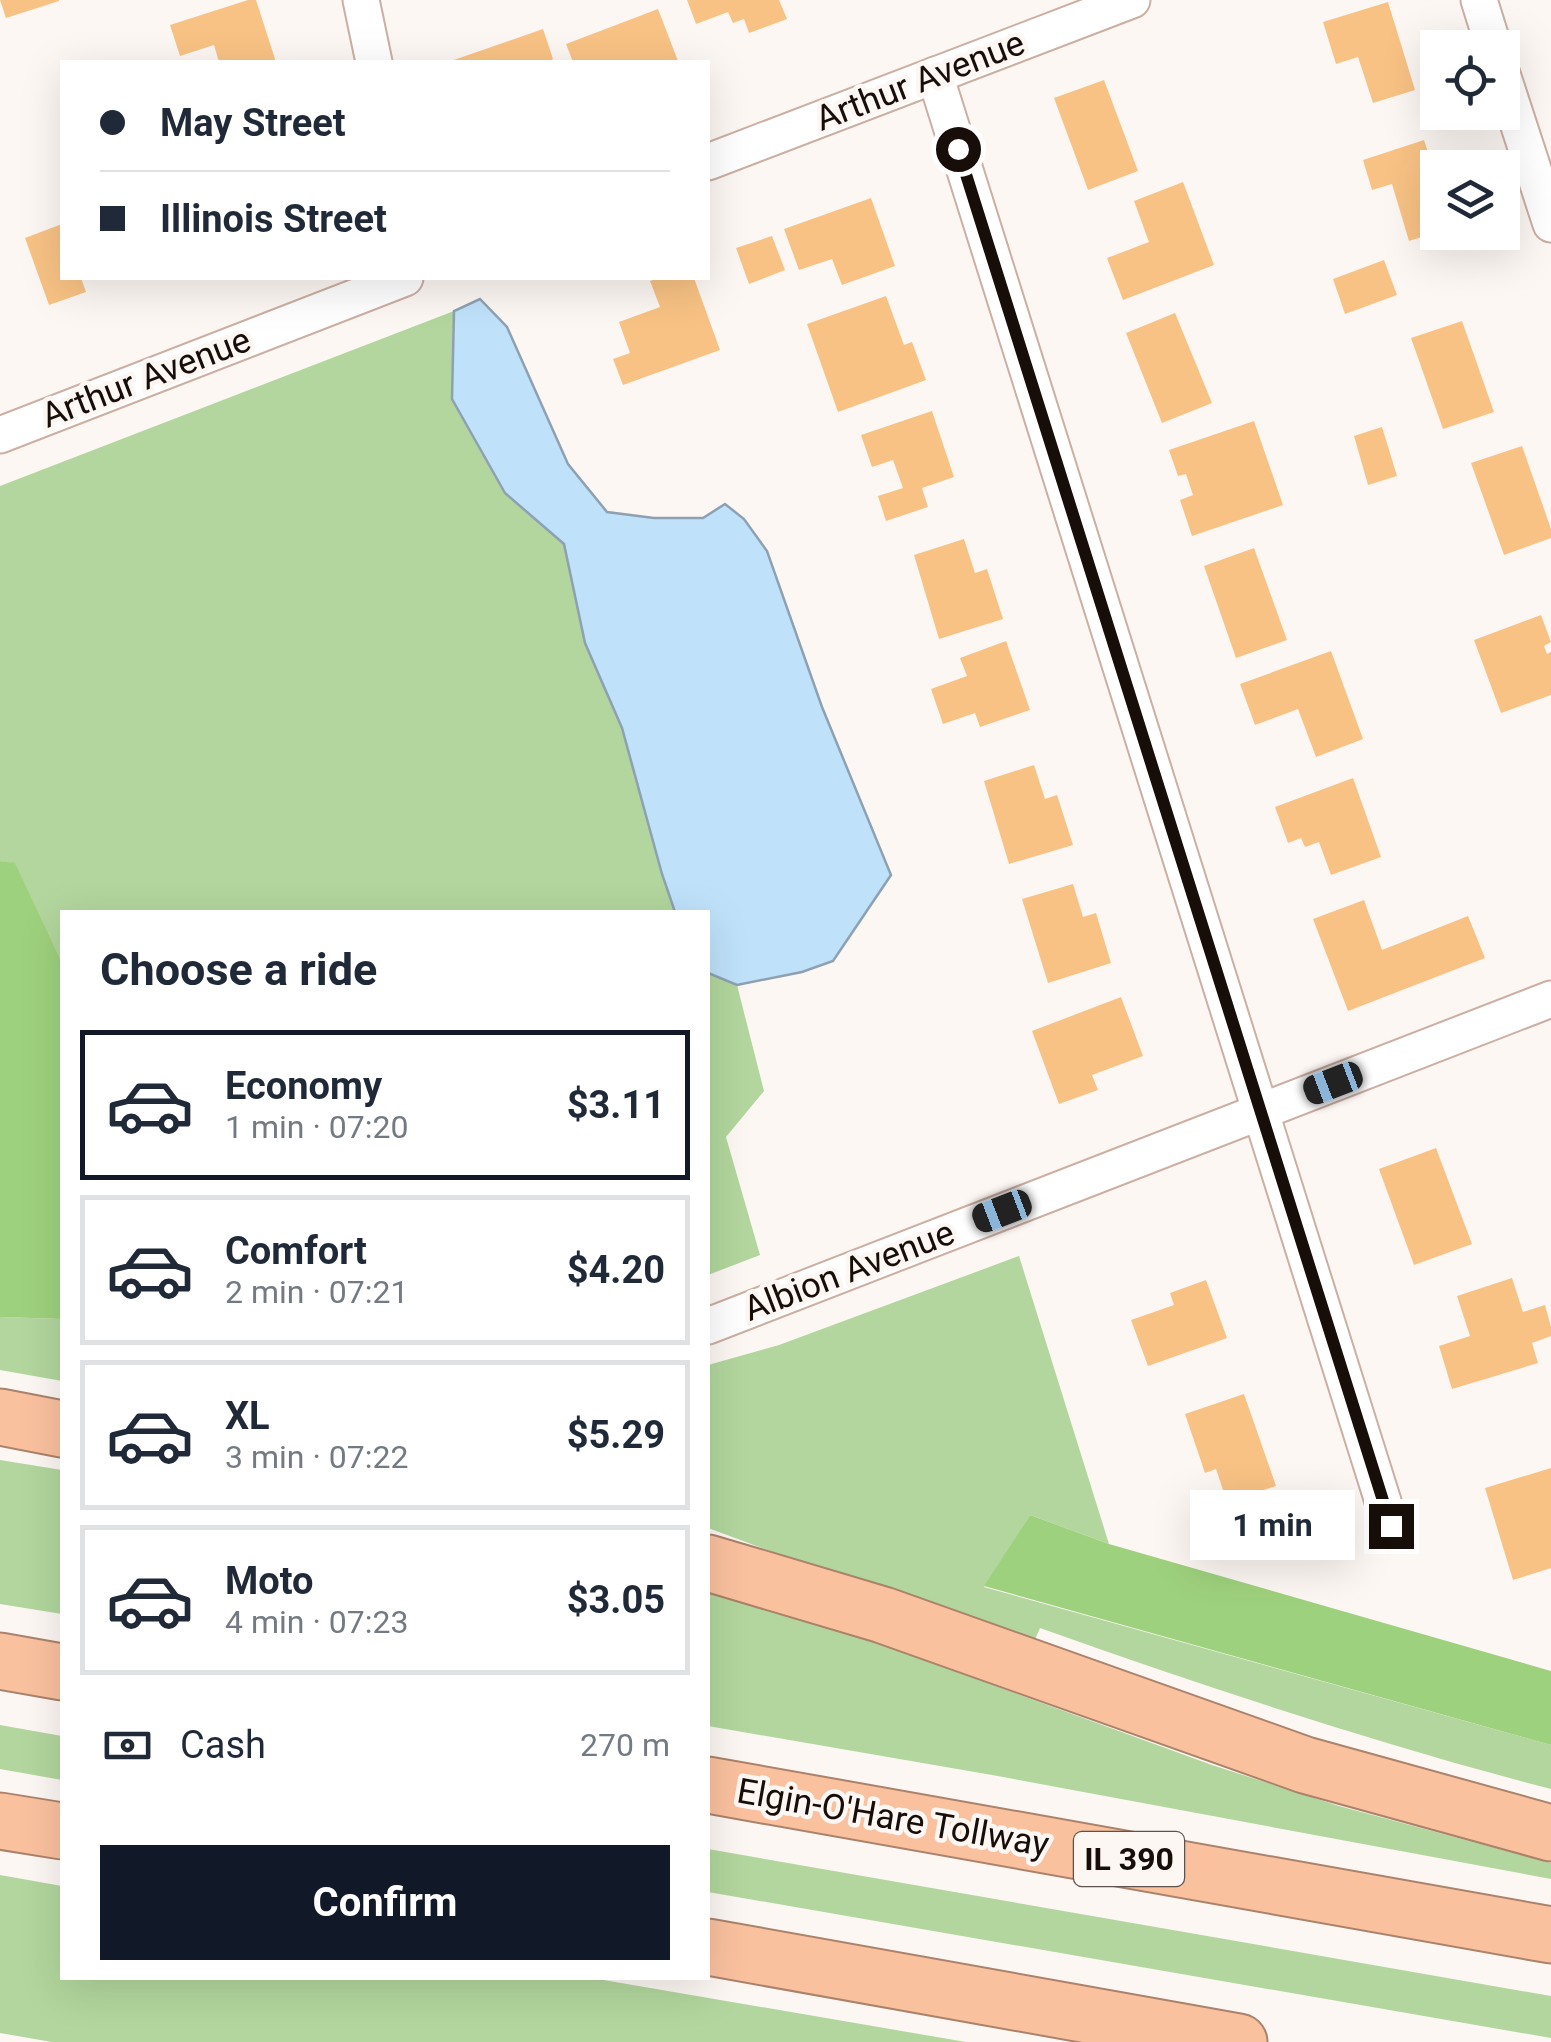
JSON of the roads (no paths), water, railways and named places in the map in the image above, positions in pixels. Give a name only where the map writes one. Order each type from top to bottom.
[{"type":"highway","points":[[0,1417],[60,1429]]},
{"type":"highway","points":[[710,1563],[883,1615],[1305,1765],[1551,1833]]},
{"type":"highway","points":[[0,1661],[60,1672]]},
{"type":"highway","name":"Elgin-O'Hare Tollway","points":[[710,1785],[1551,1935]]},
{"type":"highway","points":[[0,1820],[60,1831]]},
{"type":"highway","points":[[710,1946],[1238,2042]]},
{"type":"street","points":[[361,0],[374,60]]},
{"type":"street","name":"Arthur Avenue","points":[[710,161],[1132,0]]},
{"type":"street","points":[[1478,0],[1488,30]]},
{"type":"street","points":[[935,75],[1391,1526]]},
{"type":"street","points":[[1520,129],[1551,224]]},
{"type":"street","name":"Arthur Avenue","points":[[0,435],[400,280]]},
{"type":"street","name":"Albion Avenue","points":[[710,1325],[1551,1000]]},
{"type":"water","points":[[480,299],[507,327],[568,464],[607,512],[654,518],[703,518],[725,504],[744,519],[767,551],[822,707],[891,875],[833,961],[802,972],[737,985],[710,974],[710,910],[674,910],[622,728],[585,643],[564,544],[505,493],[452,399],[454,311]]}]
